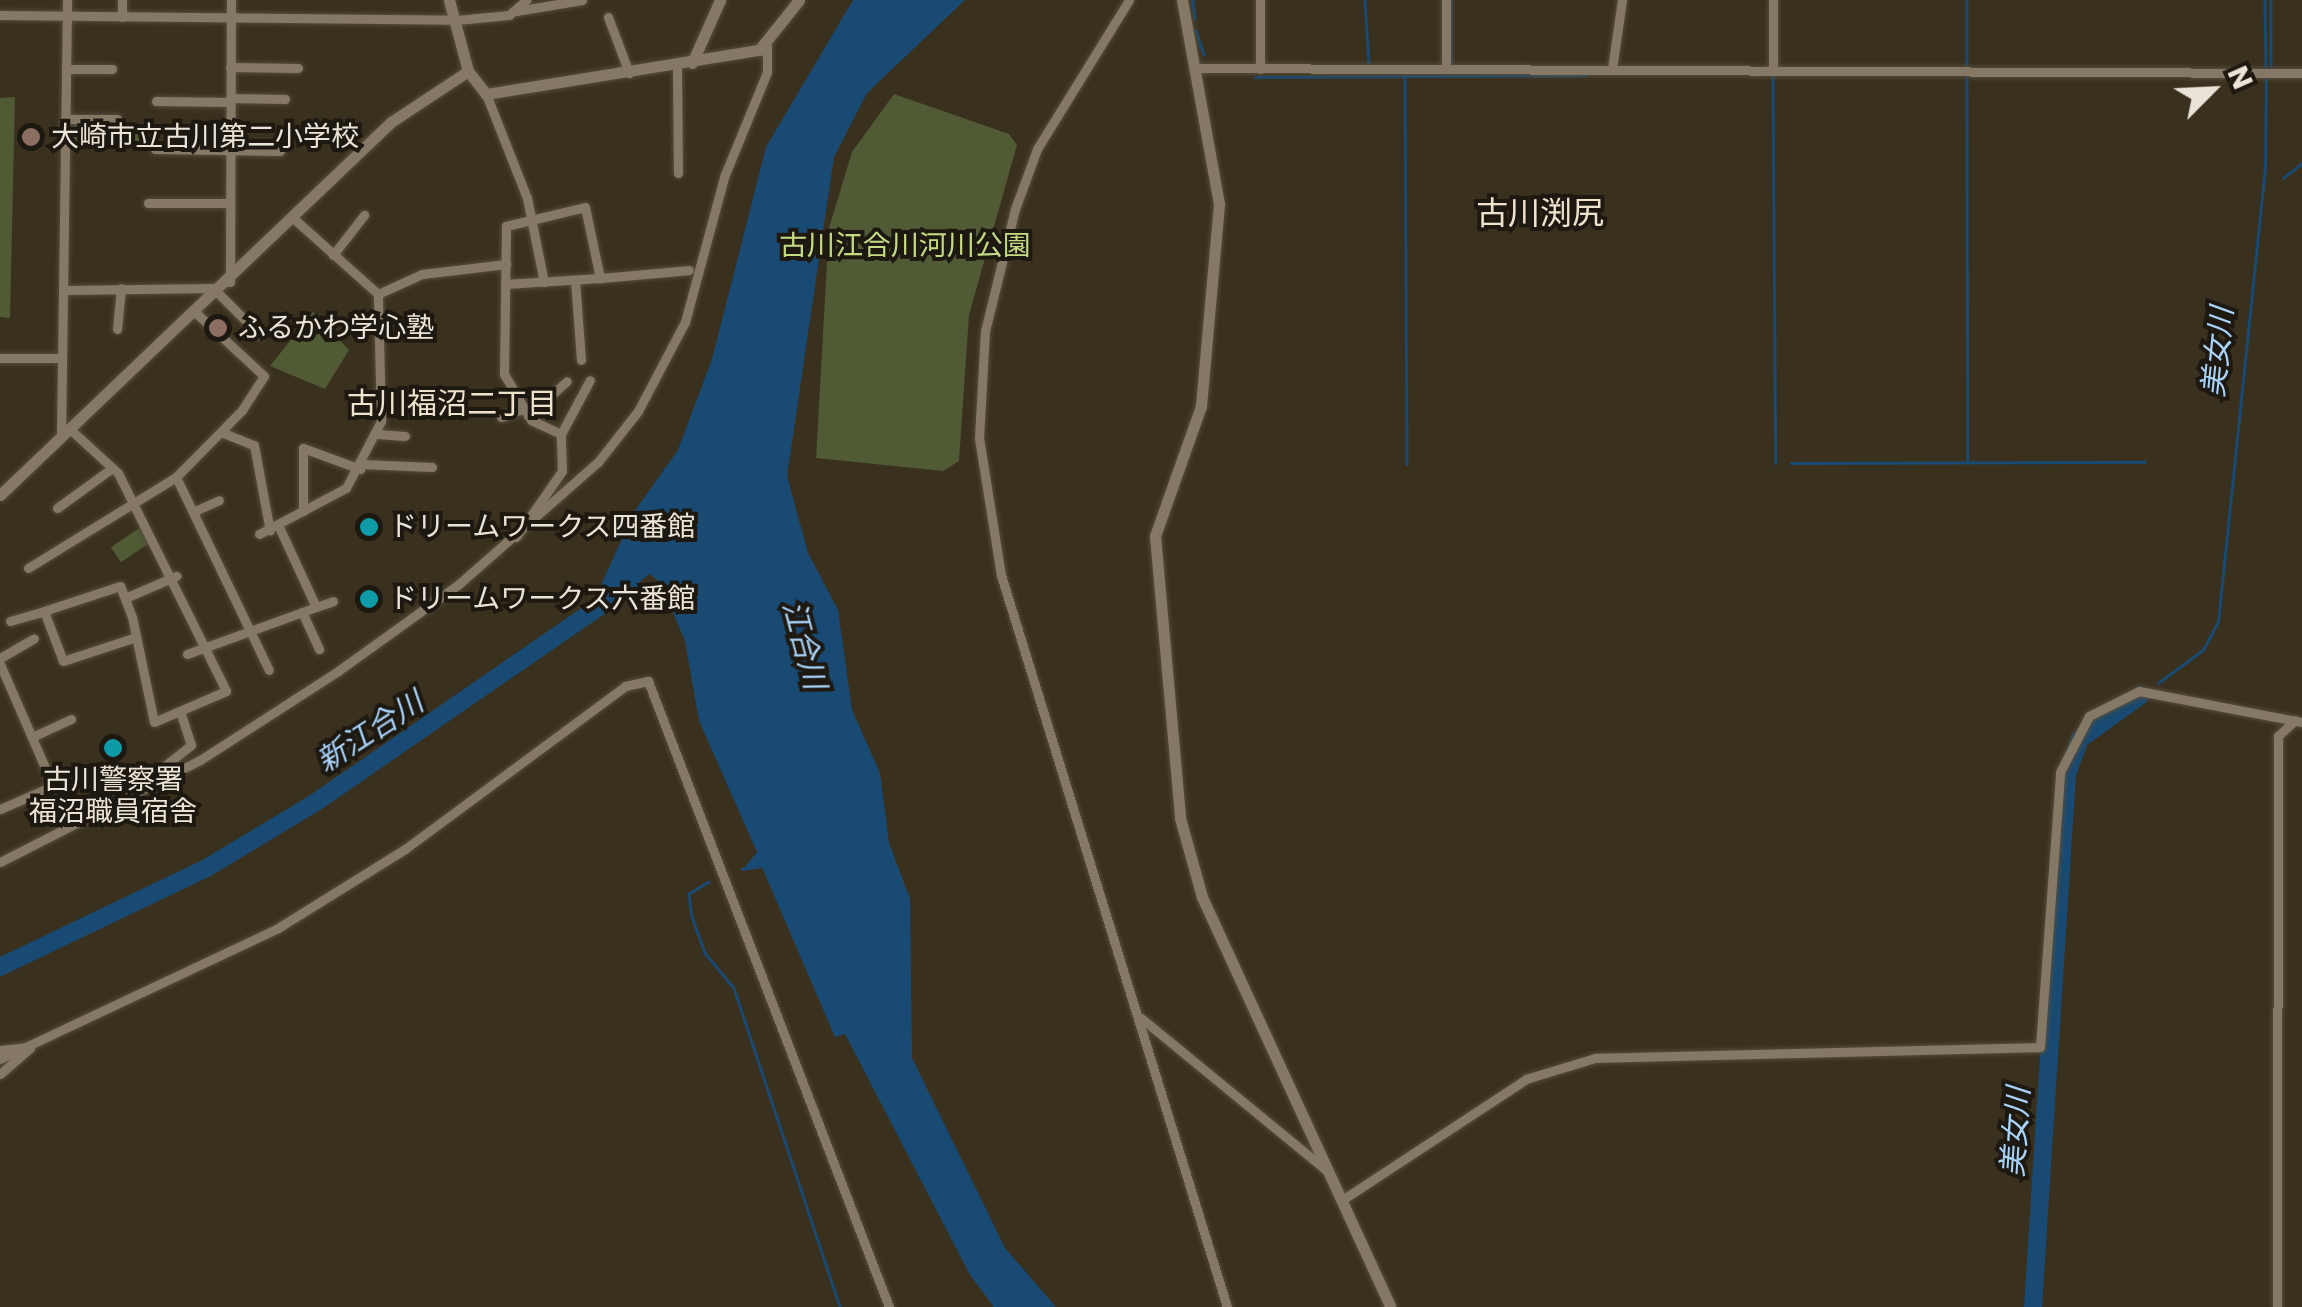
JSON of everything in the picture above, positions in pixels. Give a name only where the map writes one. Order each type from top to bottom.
[{"type":"street","points":[[61,442],[67,0]]},
{"type":"street","points":[[122,0],[122,16]]},
{"type":"street","points":[[230,283],[232,0]]},
{"type":"street","points":[[449,0],[468,71],[486,94],[530,215],[544,282]]},
{"type":"street","points":[[514,12],[526,0]]},
{"type":"street","points":[[0,15],[457,20],[582,0]]},
{"type":"street","points":[[692,63],[720,0]]},
{"type":"street","points":[[0,862],[136,794],[338,671],[516,537],[598,462],[670,356],[767,72],[767,46],[799,0]]},
{"type":"street","points":[[1128,0],[1037,149],[1015,208],[985,331],[980,438],[1001,575],[1227,1307]]},
{"type":"street","points":[[1182,0],[1198,68],[1219,204],[1206,376],[1155,536],[1180,818],[1202,897],[1345,1198],[1391,1307]]},
{"type":"street","points":[[1260,0],[1260,69]]},
{"type":"street","points":[[1446,0],[1446,68]]},
{"type":"street","points":[[1612,69],[1622,0]]},
{"type":"street","points":[[1773,0],[1773,67]]},
{"type":"street","points":[[608,17],[629,73]]},
{"type":"street","points":[[486,94],[692,63],[767,46]]},
{"type":"street","points":[[677,65],[678,173]]},
{"type":"street","points":[[230,67],[298,68]]},
{"type":"street","points":[[1198,68],[2203,67],[2267,77],[2302,73]]},
{"type":"street","points":[[66,68],[112,68]]},
{"type":"street","points":[[0,495],[230,283],[391,122],[468,71]]},
{"type":"street","points":[[156,101],[285,99]]},
{"type":"street","points":[[65,119],[117,119]]},
{"type":"street","points":[[155,149],[280,151]]},
{"type":"street","points":[[148,203],[228,204]]},
{"type":"street","points":[[561,434],[525,412],[502,362],[504,230],[530,215],[586,207],[600,278]]},
{"type":"street","points":[[333,256],[364,215]]},
{"type":"street","points":[[294,219],[378,294]]},
{"type":"street","points":[[378,294],[439,270],[506,264]]},
{"type":"street","points":[[506,284],[689,270]]},
{"type":"street","points":[[575,280],[580,360]]},
{"type":"street","points":[[66,290],[120,288],[218,294],[260,335]]},
{"type":"street","points":[[117,330],[120,288]]},
{"type":"street","points":[[269,531],[346,488],[377,434],[378,294]]},
{"type":"street","points":[[28,568],[176,477],[221,432],[264,376],[197,314]]},
{"type":"street","points":[[0,358],[60,358]]},
{"type":"street","points":[[516,537],[562,471],[561,434],[590,380]]},
{"type":"street","points":[[502,417],[525,412],[567,382]]},
{"type":"street","points":[[10,620],[120,586],[136,637],[154,722],[181,715],[226,691],[176,576],[135,504],[112,468],[72,432]]},
{"type":"street","points":[[221,432],[254,445],[269,531],[316,607]]},
{"type":"street","points":[[377,434],[405,436]]},
{"type":"street","points":[[304,511],[304,448],[360,466],[432,468]]},
{"type":"street","points":[[56,508],[112,468]]},
{"type":"street","points":[[176,477],[198,510],[269,670]]},
{"type":"street","points":[[198,510],[219,500]]},
{"type":"street","points":[[125,598],[176,576]]},
{"type":"street","points":[[187,654],[333,601]]},
{"type":"street","points":[[44,610],[63,661],[136,637]]},
{"type":"street","points":[[302,612],[319,649]]},
{"type":"street","points":[[34,638],[0,662],[53,786]]},
{"type":"street","points":[[0,1059],[30,1048],[294,918],[625,686],[648,681],[889,1307]]},
{"type":"street","points":[[1345,1198],[1526,1079],[1594,1058],[2040,1047],[2060,772],[2089,716],[2139,691],[2299,720]]},
{"type":"street","points":[[136,794],[190,746],[181,715]]},
{"type":"street","points":[[32,736],[72,719]]},
{"type":"street","points":[[2277,1307],[2278,736],[2299,720]]},
{"type":"street","points":[[1,804],[72,778]]},
{"type":"street","points":[[1139,1016],[1334,1178]]},
{"type":"street","points":[[0,1050],[30,1048]]},
{"type":"street","points":[[0,1074],[30,1048]]},
{"type":"green space","name":"古川江合川河川公園","points":[[894,94],[1009,134],[1017,145],[969,315],[959,461],[943,471],[816,458],[829,228],[852,152]]},
{"type":"green space","points":[[15,97],[10,318],[0,317],[0,98]]},
{"type":"green space","points":[[73,124],[146,124],[146,147],[73,147]]},
{"type":"green space","points":[[313,312],[349,350],[325,389],[270,366]]},
{"type":"green space","points":[[144,525],[154,540],[121,562],[111,547]]},
{"type":"water","name":"江合川","points":[[853,0],[965,0],[867,93],[834,157],[787,476],[808,553],[838,610],[852,710],[880,773],[889,843],[910,899],[912,1058],[1005,1248],[1056,1307],[994,1307],[970,1275],[845,1034],[835,1037],[761,865],[744,868],[757,852],[699,721],[685,641],[660,582],[649,574],[615,604],[601,585],[634,512],[678,450],[712,359],[766,147]]},
{"type":"waterway","points":[[1193,0],[1195,19]]},
{"type":"waterway","points":[[1365,0],[1369,63]]},
{"type":"waterway","points":[[1451,0],[1451,63]]},
{"type":"waterway","points":[[1967,0],[1967,68]]},
{"type":"waterway","name":"美女川","points":[[2265,0],[2266,68]]},
{"type":"waterway","points":[[2271,0],[2271,67]]},
{"type":"waterway","points":[[1196,30],[1204,55]]},
{"type":"waterway","points":[[1405,75],[1407,464]]},
{"type":"waterway","points":[[1255,77],[1585,75]]},
{"type":"waterway","points":[[1773,76],[1776,463]]},
{"type":"waterway","points":[[1967,76],[1968,462]]},
{"type":"waterway","name":"美女川","points":[[2158,683],[2203,650],[2218,622],[2265,168],[2266,76]]},
{"type":"waterway","points":[[2283,178],[2302,163]]},
{"type":"waterway","points":[[1791,463],[2145,462]]},
{"type":"waterway","name":"新江合川","points":[[0,967],[205,869],[316,802],[630,585]]},
{"type":"waterway","name":"美女川","points":[[2033,1307],[2067,774],[2080,739],[2141,695]]},
{"type":"waterway","points":[[742,869],[762,866]]},
{"type":"waterway","points":[[709,882],[689,894],[692,917],[705,953],[734,988],[840,1307]]},
{"type":"place","name":"大崎市立古川第二小学校","points":[[31,137]]},
{"type":"place","name":"ふるかわ学心塾","points":[[218,328]]},
{"type":"place","name":"ドリームワークス四番館","points":[[369,527]]},
{"type":"place","name":"ドリームワークス六番館","points":[[369,599]]},
{"type":"place","name":"古川警察署 福沼職員宿舎","points":[[113,748]]},
{"type":"district","name":"古川渕尻","points":[[1540,213]]},
{"type":"district","name":"古川福沼二丁目","points":[[452,404]]}]
